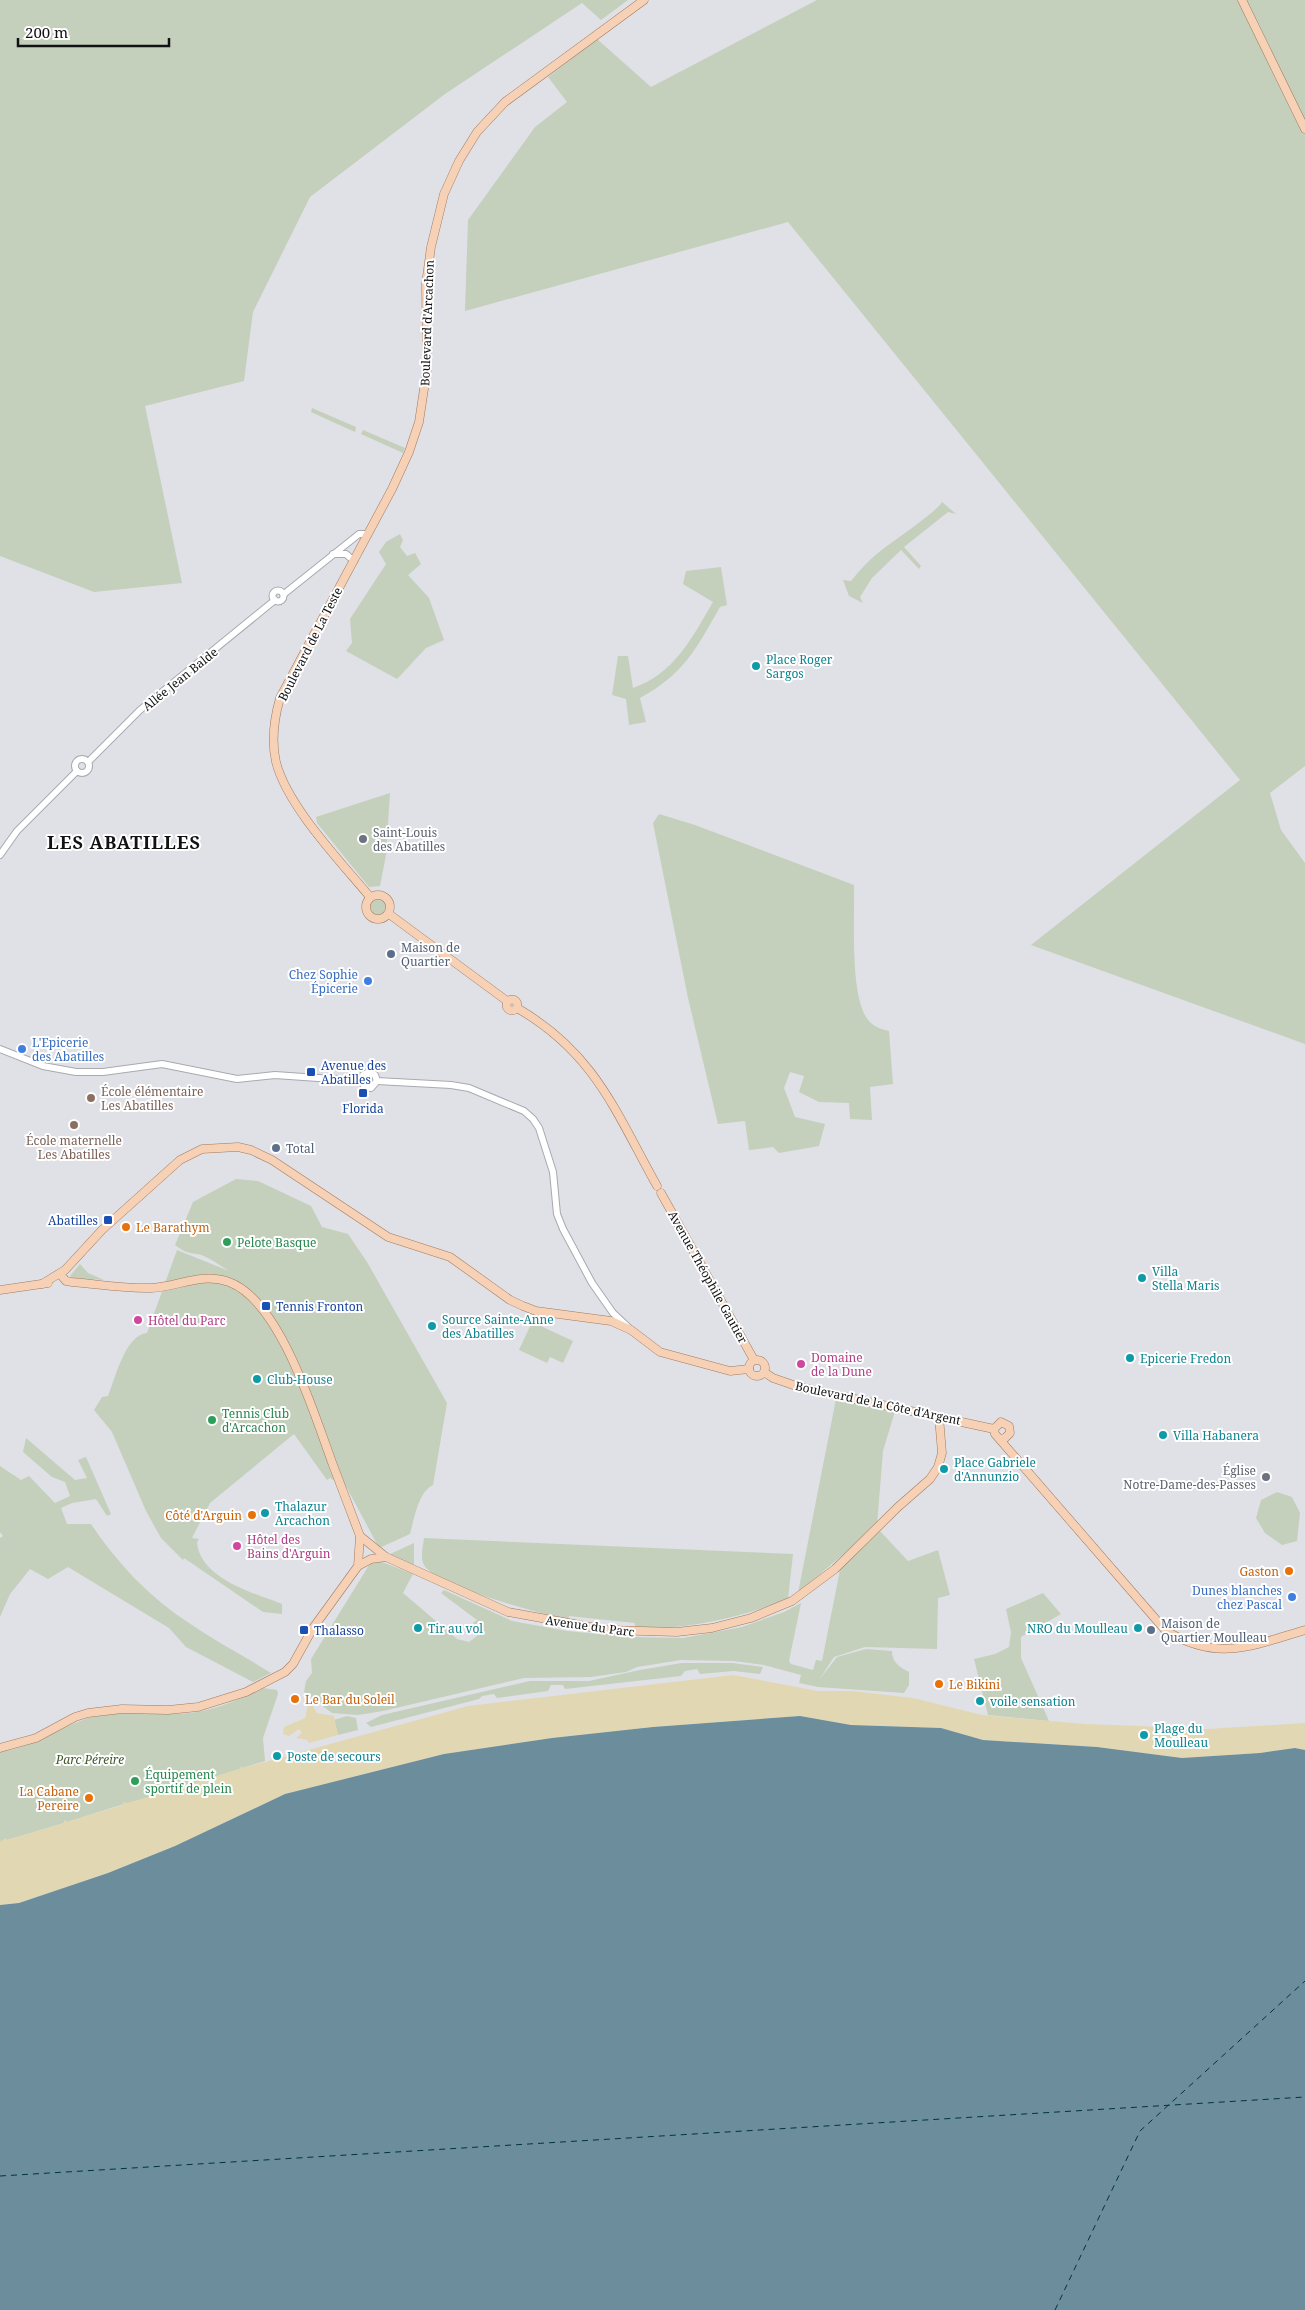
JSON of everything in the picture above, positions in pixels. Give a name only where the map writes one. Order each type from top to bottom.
[{"type":"main road","name":"Boulevard d'Arcachon","points":[[403,465],[419,422],[425,388],[426,284],[431,246],[444,194],[458,163],[477,132],[505,102],[644,0]]},
{"type":"main road","points":[[1242,0],[1305,129]]},
{"type":"main road","name":"Boulevard de La Teste","points":[[370,897],[293,799],[276,763],[273,742],[275,718],[280,698],[403,465]]},
{"type":"main road","points":[[379,895],[386,898],[390,905],[389,914],[380,920],[368,915],[365,907],[370,897],[379,895]]},
{"type":"main road","name":"Avenue Théophile Gautier","points":[[389,914],[507,1002],[514,1000],[517,1008],[568,1046],[594,1074],[607,1092],[754,1360]]},
{"type":"main road","points":[[0,1290],[56,1282],[102,1230],[180,1160],[202,1149],[238,1147],[251,1150],[272,1160],[388,1237],[450,1257],[510,1300],[536,1311],[612,1317],[660,1352],[730,1371],[749,1369]]},
{"type":"main road","points":[[62,1276],[72,1282],[153,1288],[196,1278],[208,1278],[228,1282],[242,1289],[256,1302],[272,1324],[298,1372],[360,1536],[374,1554]]},
{"type":"main road","points":[[754,1360],[763,1362],[764,1372],[757,1376],[751,1373],[749,1369],[754,1360]]},
{"type":"main road","name":"Boulevard de la Côte d'Argent","points":[[764,1372],[773,1378],[800,1387],[994,1429],[1001,1422],[1009,1426],[1010,1433],[1001,1439]]},
{"type":"main road","name":"Avenue du Parc","points":[[374,1554],[508,1612],[607,1630],[677,1632],[712,1628],[752,1618],[802,1596],[835,1569],[898,1507],[930,1479],[938,1467],[942,1453],[939,1416]]},
{"type":"main road","points":[[994,1429],[994,1434],[1001,1439],[1048,1498],[1166,1631],[1186,1642],[1217,1650],[1251,1646],[1305,1630]]},
{"type":"main road","points":[[358,1566],[360,1536]]},
{"type":"main road","points":[[360,1555],[374,1554]]},
{"type":"main road","points":[[0,1748],[36,1738],[75,1717],[88,1713],[198,1707],[246,1692],[284,1672],[293,1664],[313,1628],[358,1566],[374,1554]]},
{"type":"street","points":[[334,554],[359,534],[368,534]]},
{"type":"street","points":[[334,554],[346,554],[354,561]]},
{"type":"street","name":"Allée Jean Balde","points":[[88,762],[140,710],[275,600],[273,596],[276,591],[280,590],[284,594],[334,554]]},
{"type":"street","points":[[82,759],[88,762],[90,768],[87,772],[77,771],[75,766],[78,760],[82,759]]},
{"type":"street","points":[[0,854],[17,831],[77,771]]},
{"type":"street","points":[[0,1049],[43,1066],[76,1072],[103,1072],[162,1064],[237,1079],[275,1074],[361,1081],[367,1088],[373,1087],[377,1081]]},
{"type":"street","points":[[361,1081],[363,1076],[369,1072],[374,1075],[377,1081]]},
{"type":"street","points":[[377,1081],[451,1085],[469,1088],[524,1111],[533,1119],[538,1128],[553,1172],[557,1214],[562,1229],[579,1262],[612,1317]]},
{"type":"green space","points":[[0,0],[628,0],[601,20],[582,3],[445,94],[310,197],[253,312],[244,381],[145,406],[182,583],[94,592],[0,556]]},
{"type":"green space","points":[[817,0],[1305,0],[1305,766],[1270,793],[1281,830],[1305,863],[1305,1044],[1031,945],[1240,780],[788,222],[465,311],[468,220],[535,127],[567,102],[548,77],[597,39],[651,87]]},
{"type":"green space","points":[[312,408],[356,427],[355,432],[311,412]]},
{"type":"green space","points":[[363,430],[405,448],[403,453],[361,434]]},
{"type":"green space","points":[[942,502],[956,514],[948,512],[904,547],[921,566],[919,569],[901,550],[872,578],[860,597],[863,603],[849,596],[843,580],[851,581],[874,556]]},
{"type":"green space","points":[[400,534],[403,540],[400,547],[407,556],[415,553],[421,564],[408,575],[429,598],[444,640],[426,648],[397,679],[346,651],[352,643],[350,619],[386,564],[379,552],[386,542]]},
{"type":"green space","points":[[721,567],[727,605],[720,607],[696,648],[678,670],[668,680],[640,698],[646,722],[629,725],[626,699],[612,695],[618,656],[628,656],[633,688],[660,674],[671,664],[689,641],[713,602],[683,584],[686,571]]},
{"type":"green space","points":[[390,793],[386,855],[380,886],[369,887],[317,823],[316,817]]},
{"type":"green space","points":[[659,814],[695,825],[854,885],[854,956],[858,995],[869,1021],[880,1029],[889,1031],[893,1084],[870,1087],[872,1120],[850,1119],[849,1103],[819,1102],[799,1092],[804,1076],[790,1072],[784,1088],[795,1117],[825,1124],[819,1146],[779,1153],[773,1147],[749,1150],[745,1121],[718,1124],[688,998],[653,823]]},
{"type":"green space","points":[[375,899],[381,899],[386,904],[384,913],[375,915],[370,910],[370,904]]},
{"type":"green space","points":[[236,1179],[258,1181],[311,1206],[322,1227],[348,1234],[367,1262],[447,1403],[433,1485],[420,1500],[410,1534],[379,1548],[347,1488],[330,1478],[327,1480],[294,1434],[210,1503],[192,1538],[199,1539],[197,1542],[200,1555],[208,1566],[230,1583],[282,1604],[282,1614],[263,1612],[184,1558],[183,1560],[161,1538],[146,1511],[112,1432],[94,1410],[102,1397],[108,1396],[127,1349],[139,1336],[147,1333],[177,1250],[229,1271],[205,1256],[190,1253],[175,1245],[193,1202]]},
{"type":"green space","points":[[80,1264],[88,1273],[104,1280],[74,1278],[70,1276]]},
{"type":"green space","points":[[532,1322],[573,1341],[563,1363],[550,1357],[547,1363],[519,1350]]},
{"type":"green space","points":[[836,1399],[895,1411],[883,1451],[877,1525],[798,1593]]},
{"type":"green space","points":[[26,1438],[75,1480],[87,1478],[78,1460],[86,1457],[111,1514],[107,1516],[96,1499],[72,1503],[61,1508],[67,1524],[91,1524],[123,1566],[160,1602],[199,1630],[271,1673],[253,1682],[186,1647],[169,1628],[68,1567],[48,1579],[30,1569],[10,1594],[0,1617],[0,1538],[3,1536],[0,1532],[0,1466],[21,1480],[29,1476],[55,1503],[70,1496],[65,1482],[52,1477],[23,1452]]},
{"type":"green space","points":[[1277,1492],[1292,1497],[1300,1513],[1297,1541],[1282,1545],[1265,1533],[1256,1518],[1261,1500]]},
{"type":"green space","points":[[880,1531],[908,1561],[938,1550],[950,1595],[938,1598],[937,1649],[865,1647],[834,1657],[819,1680],[837,1657],[866,1649],[892,1651],[893,1658],[897,1664],[909,1672],[909,1685],[904,1693],[818,1687],[799,1683],[801,1675],[764,1665],[734,1661],[681,1660],[637,1667],[626,1672],[591,1677],[524,1678],[383,1711],[358,1715],[332,1713],[304,1692],[306,1681],[312,1673],[311,1659],[371,1562],[382,1562],[413,1574],[403,1593],[457,1639],[469,1642],[477,1636],[477,1629],[473,1623],[477,1620],[441,1593],[444,1590],[512,1621],[567,1631],[630,1637],[683,1638],[742,1627],[784,1612],[801,1603],[789,1661],[791,1664],[813,1670],[816,1660],[822,1661],[841,1565]]},
{"type":"green space","points":[[424,1538],[793,1554],[788,1599],[751,1612],[694,1625],[635,1629],[635,1623],[569,1616],[568,1620],[555,1617],[491,1598],[448,1582],[432,1573],[424,1565],[422,1555]]},
{"type":"green space","points":[[414,1543],[414,1565],[388,1555]]},
{"type":"green space","points":[[1043,1593],[1061,1614],[1021,1637],[1021,1658],[1049,1721],[988,1715],[974,1659],[995,1654],[1009,1647],[1011,1632],[1006,1609]]},
{"type":"green space","points":[[682,1663],[732,1663],[763,1667],[760,1674],[734,1671],[700,1674],[697,1669],[685,1671],[681,1676],[565,1689],[563,1685],[551,1685],[548,1691],[497,1698],[494,1694],[482,1696],[479,1699],[371,1727],[366,1723],[382,1715],[530,1681],[589,1681]]},
{"type":"green space","name":"Parc Péreire","points":[[263,1688],[277,1690],[278,1694],[263,1738],[265,1761],[183,1787],[182,1784],[180,1788],[127,1804],[123,1802],[124,1804],[67,1822],[64,1820],[64,1823],[0,1842],[0,1752],[27,1745],[90,1717],[124,1712],[180,1714],[200,1712],[228,1704]]},
{"type":"green space","points":[[347,1716],[356,1718],[358,1730],[338,1735],[334,1720]]},
{"type":"sand","points":[[733,1675],[818,1691],[852,1691],[913,1698],[982,1715],[1085,1724],[1191,1730],[1305,1723],[1305,1750],[1295,1748],[1260,1753],[1182,1758],[1097,1747],[983,1740],[941,1728],[851,1725],[800,1716],[653,1727],[552,1738],[444,1754],[285,1794],[175,1846],[108,1873],[19,1903],[0,1905],[0,1842],[6,1838],[7,1840],[64,1823],[64,1820],[67,1822],[123,1805],[123,1802],[127,1803],[180,1788],[179,1785],[182,1784],[183,1787],[239,1769],[242,1766],[243,1768],[468,1706]]},
{"type":"sand","points":[[309,1700],[317,1713],[334,1716],[338,1735],[309,1743],[307,1740],[296,1738],[302,1733],[299,1729],[289,1736],[283,1734],[284,1727],[305,1718]]},
{"type":"water","points":[[800,1716],[851,1725],[941,1728],[983,1740],[1097,1747],[1182,1758],[1260,1753],[1295,1748],[1305,1750],[1305,2310],[0,2310],[0,1905],[19,1903],[108,1873],[175,1846],[285,1794],[444,1754],[552,1738],[653,1727]]},
{"type":"ferry route","points":[[1055,2310],[1140,2131],[1305,1981]]},
{"type":"ferry route","points":[[0,2176],[1305,2097]]},
{"type":"place","name":"Place Roger Sargos","points":[[756,666]]},
{"type":"place","name":"Saint-Louis des Abatilles","points":[[363,839]]},
{"type":"place","name":"Maison de Quartier","points":[[391,954]]},
{"type":"place","name":"Chez Sophie Épicerie","points":[[368,981]]},
{"type":"place","name":"L'Epicerie des Abatilles","points":[[22,1049]]},
{"type":"place","name":"Avenue des Abatilles","points":[[311,1072]]},
{"type":"place","name":"Florida","points":[[363,1093]]},
{"type":"place","name":"École élémentaire Les Abatilles","points":[[91,1098]]},
{"type":"place","name":"École maternelle Les Abatilles","points":[[74,1125]]},
{"type":"place","name":"Total","points":[[276,1148]]},
{"type":"place","name":"Abatilles","points":[[108,1220]]},
{"type":"place","name":"Le Barathym","points":[[126,1227]]},
{"type":"place","name":"Pelote Basque","points":[[227,1242]]},
{"type":"place","name":"Villa Stella Maris","points":[[1142,1278]]},
{"type":"place","name":"Tennis Fronton","points":[[266,1306]]},
{"type":"place","name":"Hôtel du Parc","points":[[138,1320]]},
{"type":"place","name":"Source Sainte-Anne des Abatilles","points":[[432,1326]]},
{"type":"place","name":"Epicerie Fredon","points":[[1130,1358]]},
{"type":"place","name":"Domaine de la Dune","points":[[801,1364]]},
{"type":"place","name":"Club-House","points":[[257,1379]]},
{"type":"place","name":"Tennis Club d'Arcachon","points":[[212,1420]]},
{"type":"place","name":"Villa Habanera","points":[[1163,1435]]},
{"type":"place","name":"Place Gabriele d'Annunzio","points":[[944,1469]]},
{"type":"place","name":"Église Notre-Dame-des-Passes","points":[[1266,1477]]},
{"type":"place","name":"Thalazur Arcachon","points":[[265,1513]]},
{"type":"place","name":"Côté d'Arguin","points":[[252,1515]]},
{"type":"place","name":"Hôtel des Bains d'Arguin","points":[[237,1546]]},
{"type":"place","name":"Gaston","points":[[1289,1571]]},
{"type":"place","name":"Dunes blanches chez Pascal","points":[[1292,1597]]},
{"type":"place","name":"Tir au vol","points":[[418,1628]]},
{"type":"place","name":"NRO du Moulleau","points":[[1138,1628]]},
{"type":"place","name":"Thalasso","points":[[304,1630]]},
{"type":"place","name":"Maison de Quartier Moulleau","points":[[1151,1630]]},
{"type":"place","name":"Le Bikini","points":[[939,1684]]},
{"type":"place","name":"Le Bar du Soleil","points":[[295,1699]]},
{"type":"place","name":"voile sensation","points":[[980,1701]]},
{"type":"place","name":"Plage du Moulleau","points":[[1144,1735]]},
{"type":"place","name":"Poste de secours","points":[[277,1756]]},
{"type":"place","name":"Équipement sportif de plein","points":[[135,1781]]},
{"type":"place","name":"La Cabane Pereire","points":[[89,1798]]},
{"type":"district","name":"LES ABATILLES","points":[[124,842]]}]
